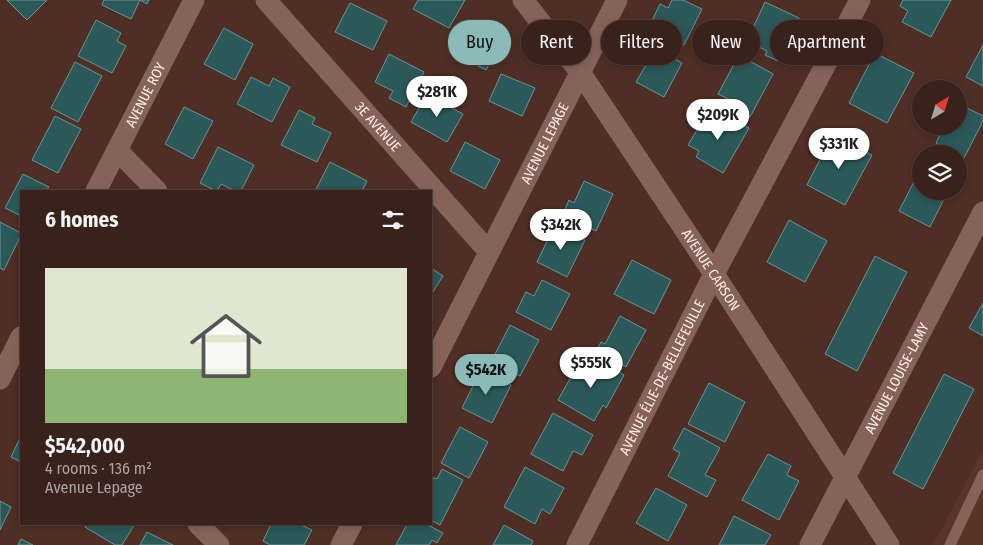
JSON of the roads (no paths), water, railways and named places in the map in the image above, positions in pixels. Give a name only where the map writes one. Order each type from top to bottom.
[{"type":"street","name":"AVENUE ROY","points":[[97,190],[194,0]]},
{"type":"street","name":"3E AVENUE","points":[[266,0],[489,252]]},
{"type":"street","name":"AVENUE CARSON","points":[[523,0],[580,72],[714,274],[889,545]]},
{"type":"street","name":"AVENUE LEPAGE","points":[[432,365],[617,0]]},
{"type":"street","name":"AVENUE ÉLIE-DE-BELLEFEUILLE","points":[[577,545],[714,274],[860,0]]},
{"type":"street","points":[[117,150],[155,190]]},
{"type":"street","name":"AVENUE LOUISE-LAMY","points":[[810,545],[983,212]]},
{"type":"street","points":[[0,379],[20,342]]},
{"type":"street","points":[[199,525],[219,545]]},
{"type":"street","points":[[341,545],[351,525]]},
{"type":"lane","points":[[950,545],[983,475]]}]
